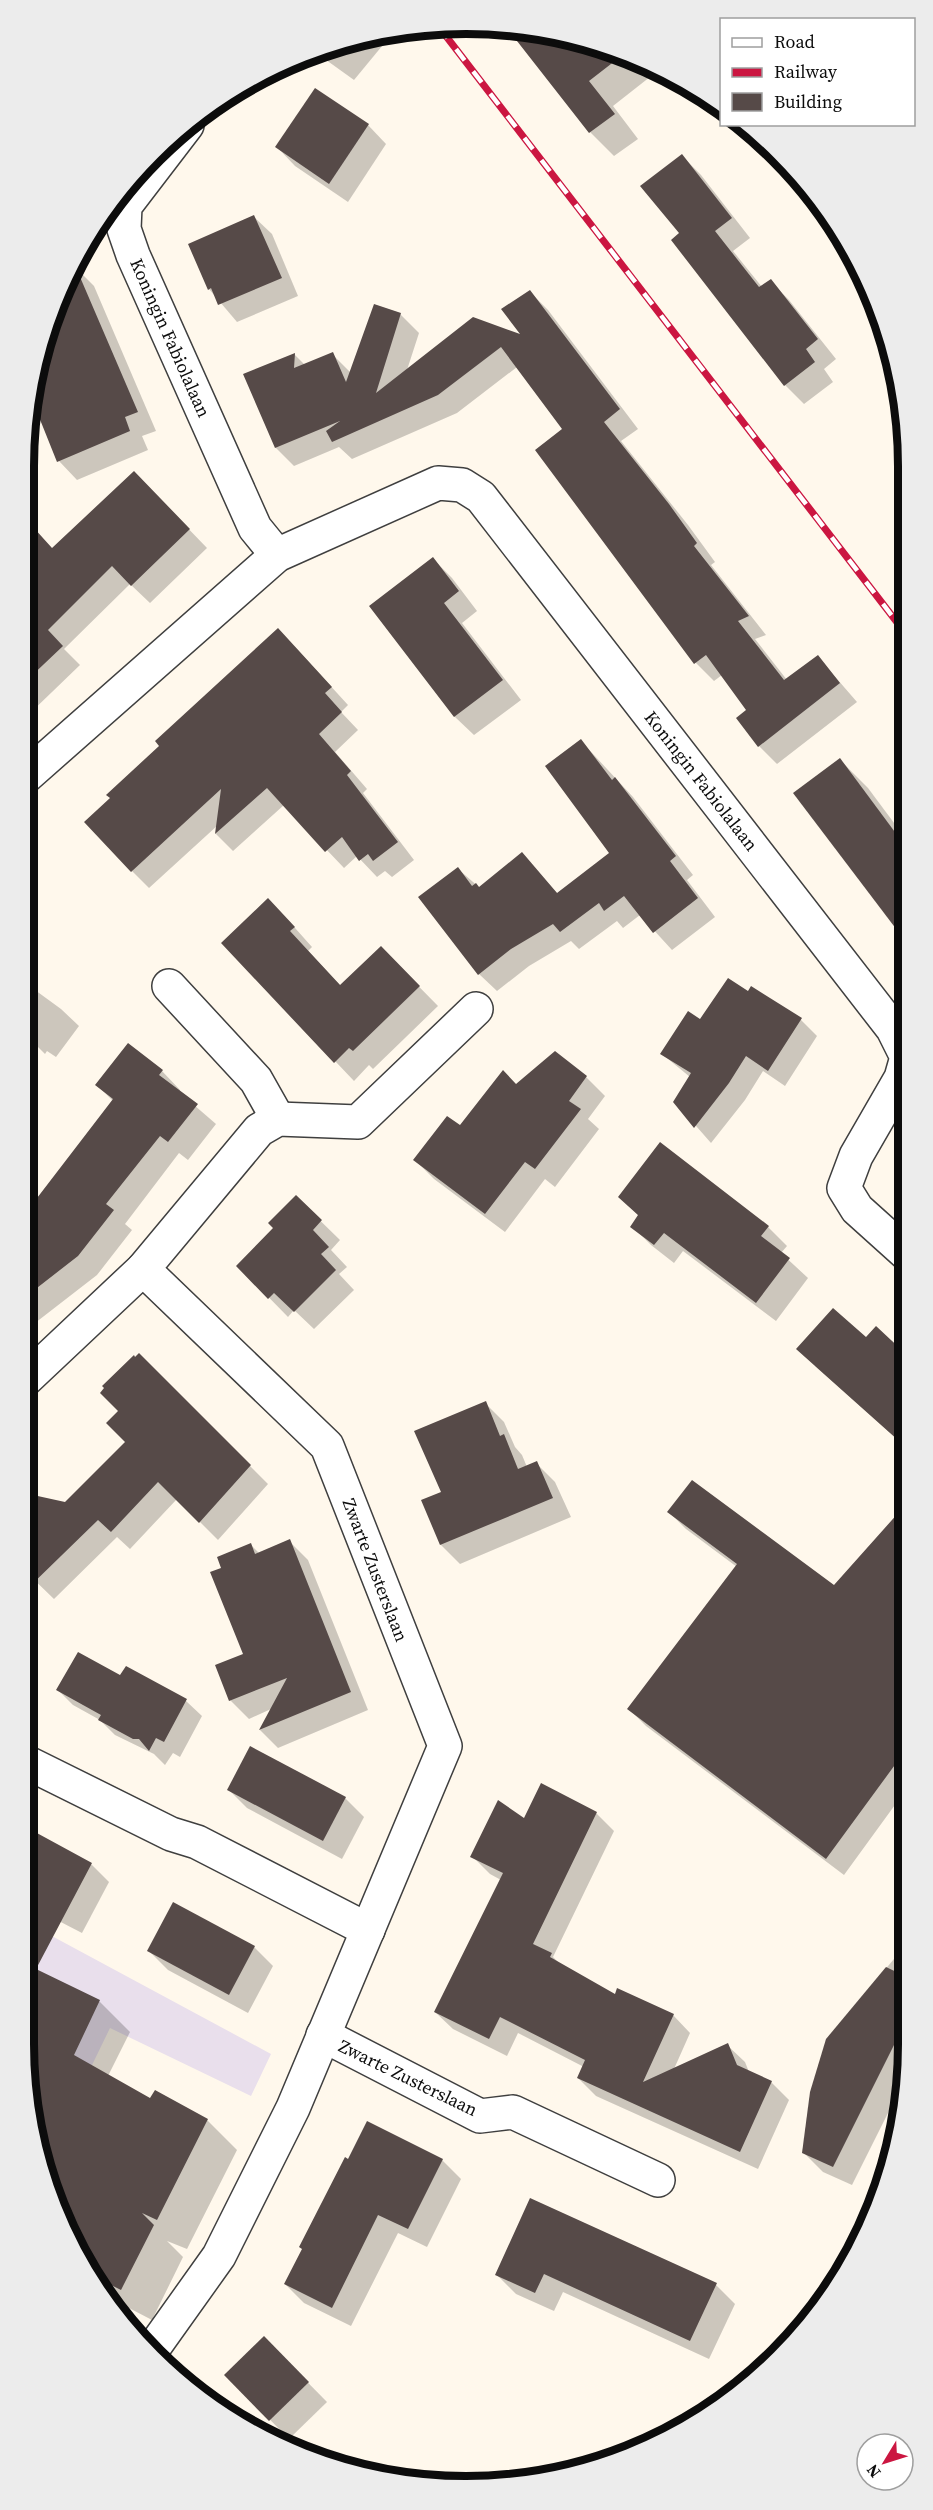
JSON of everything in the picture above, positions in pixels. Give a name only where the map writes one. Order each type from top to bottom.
[{"type":"street","name":"Koningin Fabiolalaan","points":[[151,172],[125,206],[124,229],[133,255],[255,528],[277,555]]},
{"type":"street","name":"Koningin Fabiolalaan","points":[[34,769],[277,555],[438,483],[462,485],[481,497],[893,1029],[898,1039]]},
{"type":"street","points":[[169,986],[256,1080],[278,1119]]},
{"type":"street","points":[[34,1372],[143,1269],[260,1130],[278,1119],[358,1122],[476,1009]]},
{"type":"street","name":"Koningin Fabiolalaan","points":[[898,1083],[856,1156],[844,1188],[857,1209],[898,1246]]},
{"type":"street","name":"Zwarte Zusterslaan","points":[[143,1269],[327,1446],[445,1746],[292,2108],[219,2256],[156,2344]]},
{"type":"street","points":[[34,1766],[171,1834],[197,1842],[368,1930]]},
{"type":"street","name":"Zwarte Zusterslaan","points":[[323,2035],[480,2116],[513,2112],[658,2180]]},
{"type":"shaded area","points":[[34,1926],[271,2054],[251,2096],[110,2028],[49,2154],[35,2072]]},
{"type":"building","points":[[514,37],[578,49],[615,61],[589,81],[615,114],[589,133]]},
{"type":"building","points":[[315,88],[369,124],[329,184],[275,147]]},
{"type":"building","points":[[682,154],[732,218],[715,231],[759,287],[771,279],[818,339],[806,349],[815,362],[784,386],[671,240],[679,233],[640,186]]},
{"type":"building","points":[[254,215],[282,278],[218,305],[211,288],[208,290],[188,244]]},
{"type":"building","points":[[79,275],[138,412],[125,417],[130,431],[57,462],[38,410],[57,328]]},
{"type":"building","points":[[530,290],[620,409],[604,422],[669,504],[697,543],[694,546],[749,616],[738,621],[784,680],[818,655],[840,683],[758,747],[736,718],[746,710],[706,655],[694,664],[535,450],[562,429],[501,347],[438,395],[332,442],[326,431],[340,421],[275,448],[243,374],[295,353],[294,368],[333,352],[346,382],[374,304],[401,313],[376,393],[473,317],[520,334],[501,309]]},
{"type":"building","points":[[134,471],[190,529],[131,586],[112,566],[48,630],[63,646],[34,674],[34,528],[52,548]]},
{"type":"building","points":[[433,557],[459,591],[444,603],[503,680],[454,717],[369,606]]},
{"type":"building","points":[[278,628],[332,687],[325,693],[342,712],[319,734],[351,771],[347,775],[398,842],[373,861],[368,854],[359,861],[342,837],[325,852],[267,788],[215,834],[221,789],[131,872],[84,822],[110,798],[106,795],[159,746],[155,741]]},
{"type":"building","points":[[581,739],[612,780],[615,777],[676,856],[670,861],[698,898],[653,933],[624,896],[604,911],[599,903],[560,932],[553,924],[511,949],[478,975],[418,897],[458,867],[472,886],[476,883],[479,887],[522,852],[557,893],[609,853],[545,766]]},
{"type":"building","points":[[840,758],[898,836],[898,931],[793,793]]},
{"type":"building","points":[[268,898],[295,927],[290,931],[340,985],[381,946],[420,986],[353,1051],[349,1048],[334,1063],[221,943]]},
{"type":"building","points":[[728,978],[748,991],[751,986],[802,1018],[768,1071],[746,1056],[729,1083],[694,1128],[673,1102],[691,1073],[660,1054],[688,1011],[700,1019]]},
{"type":"building","points":[[128,1043],[163,1070],[159,1075],[198,1104],[168,1142],[160,1136],[106,1204],[114,1210],[78,1256],[34,1290],[34,1202],[113,1099],[95,1085]]},
{"type":"building","points":[[555,1051],[587,1076],[569,1101],[581,1109],[535,1169],[525,1162],[485,1214],[413,1160],[447,1116],[460,1125],[503,1070],[516,1084]]},
{"type":"building","points":[[660,1142],[769,1226],[761,1236],[790,1258],[756,1303],[664,1233],[654,1245],[630,1227],[638,1215],[618,1197]]},
{"type":"building","points":[[296,1195],[322,1220],[313,1230],[329,1247],[321,1254],[336,1270],[294,1312],[274,1293],[268,1299],[236,1266],[273,1228],[268,1223]]},
{"type":"building","points":[[833,1308],[866,1337],[876,1326],[898,1347],[898,1440],[796,1349]]},
{"type":"building","points":[[139,1353],[251,1465],[199,1523],[158,1482],[111,1532],[98,1520],[34,1582],[34,1495],[65,1502],[125,1442],[106,1423],[118,1411],[100,1393],[104,1388],[102,1386],[134,1355],[135,1357]]},
{"type":"building","points":[[486,1401],[500,1436],[504,1434],[518,1469],[537,1461],[553,1498],[440,1545],[421,1500],[441,1492],[414,1431]]},
{"type":"building","points":[[692,1480],[834,1585],[898,1513],[898,1761],[826,1859],[627,1709],[737,1564],[667,1512]]},
{"type":"building","points":[[290,1539],[351,1692],[259,1730],[287,1678],[229,1701],[215,1665],[243,1654],[210,1572],[221,1568],[217,1557],[251,1543],[255,1554]]},
{"type":"building","points":[[78,1652],[120,1675],[126,1666],[187,1699],[164,1742],[156,1738],[149,1751],[139,1739],[133,1739],[98,1720],[101,1715],[56,1690]]},
{"type":"building","points":[[250,1746],[346,1797],[323,1841],[227,1790]]},
{"type":"building","points":[[541,1783],[597,1812],[533,1944],[552,1953],[550,1957],[615,1994],[617,1988],[674,2014],[643,2082],[728,2043],[737,2065],[772,2081],[740,2152],[577,2078],[585,2060],[500,2017],[489,2039],[434,2012],[503,1873],[470,1857],[498,1800],[524,1818]]},
{"type":"building","points":[[34,1831],[92,1863],[36,1969],[100,2000],[74,2055],[150,2098],[155,2090],[208,2119],[157,2220],[142,2213],[154,2225],[121,2290],[106,2283],[79,2235],[57,2182],[43,2128],[35,2072],[34,2044]]},
{"type":"building","points":[[173,1902],[255,1946],[229,1995],[147,1951]]},
{"type":"building","points":[[886,1967],[898,1973],[898,2037],[833,2167],[802,2153],[810,2092],[826,2039]]},
{"type":"building","points":[[367,2121],[443,2159],[408,2229],[378,2215],[332,2308],[284,2284],[302,2249],[299,2247],[345,2157],[348,2159]]},
{"type":"building","points":[[530,2198],[717,2283],[690,2341],[544,2274],[535,2293],[495,2275]]},
{"type":"building","points":[[264,2336],[309,2382],[269,2421],[224,2375]]},
{"type":"railway","points":[[445,35],[898,624]]}]
